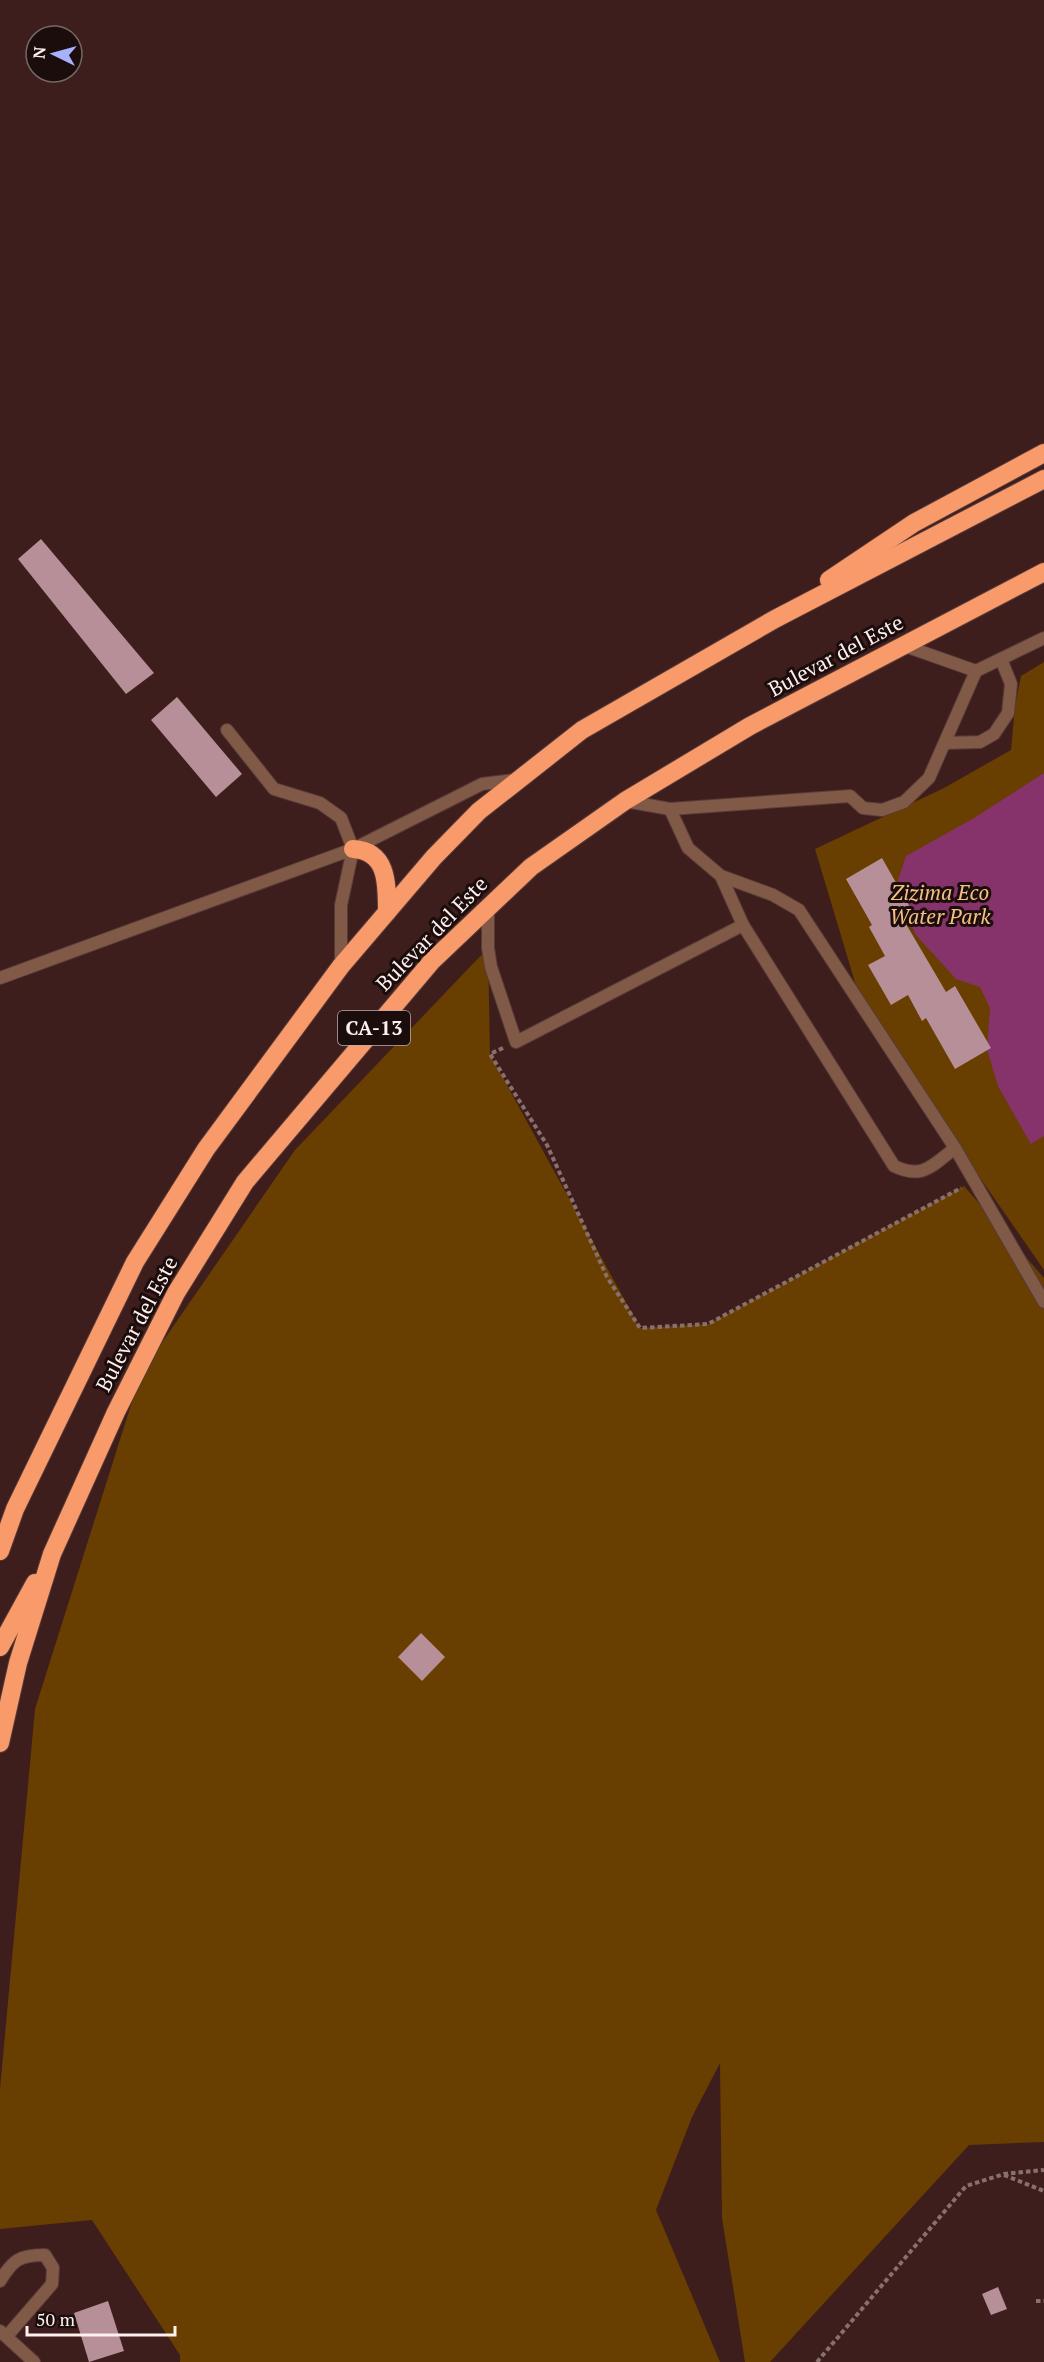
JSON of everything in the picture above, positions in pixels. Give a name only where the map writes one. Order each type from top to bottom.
[{"type":"highway","points":[[775,619],[914,523],[1044,453]]},
{"type":"highway","name":"Bulevar del Este","points":[[0,1551],[15,1509],[135,1262],[206,1149],[341,966],[434,857],[479,811],[582,730],[775,619],[1044,479]]},
{"type":"highway","name":"Bulevar del Este","points":[[0,1743],[18,1663],[52,1554],[116,1412],[176,1293],[245,1182],[432,961],[531,867],[625,801],[750,726],[1044,572]]},
{"type":"highway","points":[[352,849],[372,854],[385,874],[387,912]]},
{"type":"highway","points":[[0,1537],[15,1509]]},
{"type":"highway","points":[[0,1647],[52,1554]]},
{"type":"lane","points":[[625,801],[670,809],[850,796],[863,808],[882,810],[904,802],[929,778],[976,671],[1044,638]]},
{"type":"lane","points":[[905,646],[976,671]]},
{"type":"lane","points":[[945,743],[980,742],[994,734],[1008,713],[1011,684],[1001,659]]},
{"type":"lane","points":[[227,730],[274,789],[320,803],[341,818],[352,849],[341,905],[341,966]]},
{"type":"lane","points":[[0,978],[352,849],[482,784],[518,780]]},
{"type":"lane","points":[[670,809],[688,848],[721,876],[773,895],[799,910],[955,1148],[1044,1302]]},
{"type":"lane","points":[[721,876],[743,925],[894,1166],[906,1172],[924,1172],[955,1148]]},
{"type":"lane","points":[[488,907],[488,948],[491,967],[516,1042],[743,925]]},
{"type":"lane","points":[[0,2281],[12,2264],[26,2255],[45,2256],[53,2268],[52,2284],[4,2333],[34,2362]]},
{"type":"path","points":[[516,1042],[490,1054],[547,1145],[607,1277],[640,1328],[708,1324],[964,1186]]},
{"type":"path","points":[[817,2362],[966,2186],[1004,2174],[1044,2170]]},
{"type":"path","points":[[1004,2174],[1044,2191]]},
{"type":"path","points":[[1036,2301],[1044,2301]]},
{"type":"green space","name":"Zizima Eco Water Park","points":[[1044,662],[1044,1270],[863,1009],[815,849],[944,788],[1011,750],[1015,706],[1021,676]]},
{"type":"green space","points":[[488,948],[490,1054],[640,1328],[708,1324],[964,1186],[1044,1278],[1044,2142],[969,2145],[770,2362],[745,2362],[722,2218],[720,2063],[692,2117],[656,2210],[720,2362],[180,2362],[180,2355],[92,2220],[0,2229],[0,2089],[35,1709],[141,1373],[295,1150]]},
{"type":"shaded area","points":[[1044,773],[1044,1136],[1031,1144],[998,1086],[987,1049],[990,1008],[980,987],[956,979],[915,934],[896,886],[906,856],[974,818]]},
{"type":"building","points":[[41,539],[154,673],[126,694],[18,559]]},
{"type":"building","points":[[177,697],[242,774],[216,797],[151,720]]},
{"type":"building","points":[[882,858],[916,918],[906,924],[946,992],[955,986],[991,1048],[955,1069],[926,1018],[922,1021],[908,995],[891,1005],[868,965],[885,956],[869,927],[872,925],[846,879]]},
{"type":"building","points":[[421,1633],[445,1657],[422,1681],[398,1657]]},
{"type":"building","points":[[998,2287],[1007,2309],[991,2315],[982,2294]]},
{"type":"building","points":[[108,2301],[124,2351],[89,2362],[74,2313]]}]
